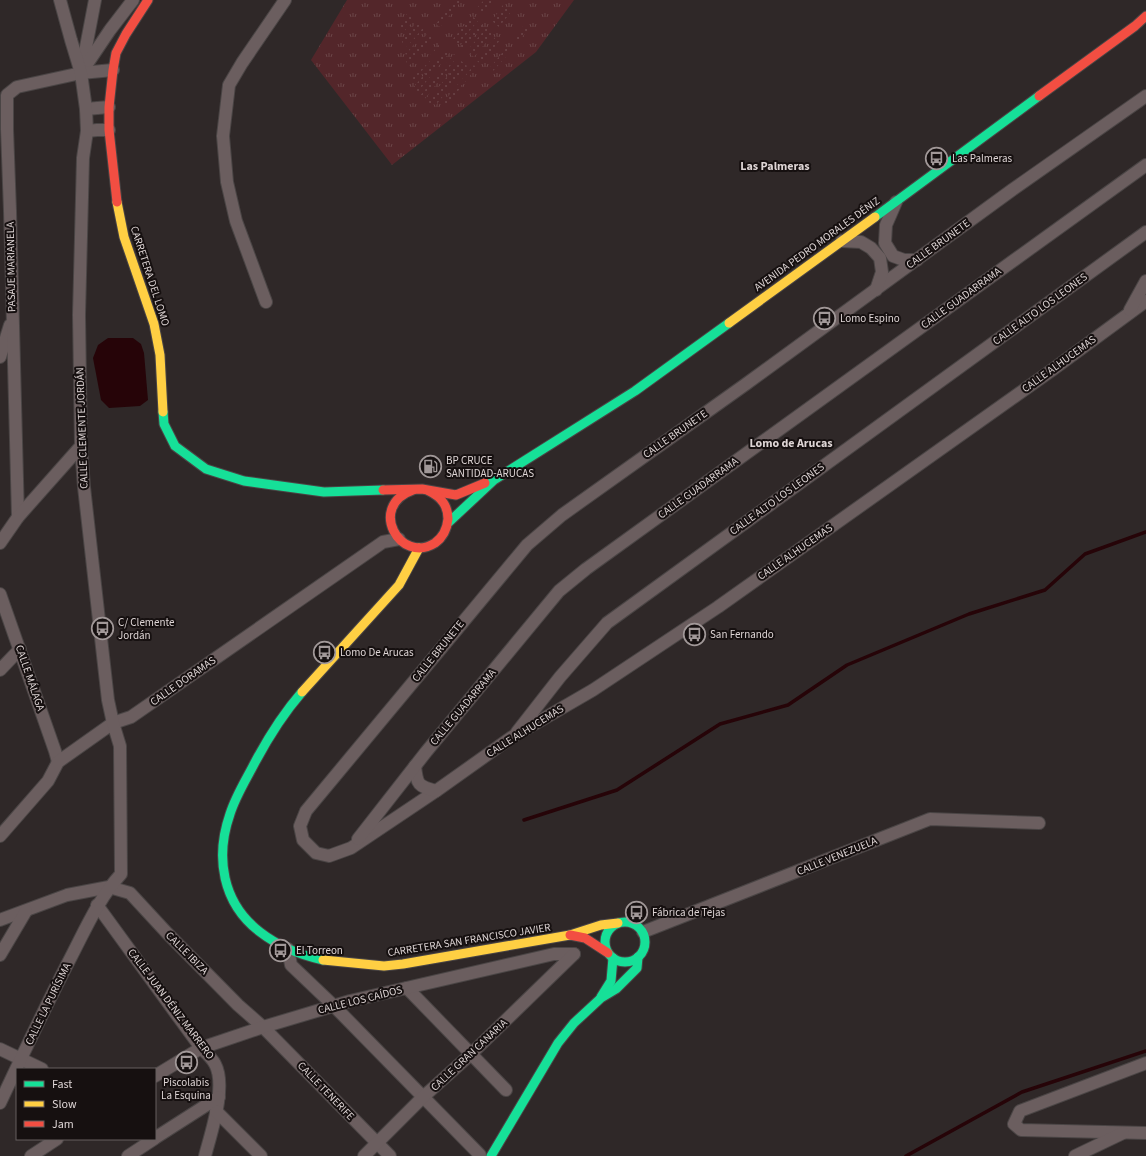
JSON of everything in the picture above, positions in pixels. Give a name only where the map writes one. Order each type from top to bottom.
[{"type":"main road","name":"CARRETERA DEL LOMO","points":[[148,0],[116,52],[109,107],[109,130],[116,198],[124,237],[154,324],[160,354],[164,424],[176,446],[206,469],[244,480],[324,492],[418,490],[456,495],[494,480]]},
{"type":"main road","name":"AVENIDA PEDRO MORALES DÉNIZ","points":[[494,480],[635,391],[1135,26],[1146,16]]},
{"type":"main road","points":[[383,506],[390,520],[393,532],[402,542],[419,548],[428,547],[442,538],[449,522],[494,480]]},
{"type":"main road","points":[[390,520],[392,507],[398,499],[404,493],[418,490],[436,494],[442,500],[448,513],[449,522]]},
{"type":"main road","points":[[357,491],[374,499]]},
{"type":"main road","points":[[402,542],[407,572]]},
{"type":"main road","name":"CARRETERA SAN FRANCISCO JAVIER","points":[[419,548],[407,572],[390,595],[331,659],[299,696],[278,724],[259,753],[230,809],[222,846],[223,871],[231,896],[238,911],[247,922],[274,942],[306,956],[332,962],[388,966],[570,935],[612,923],[618,924]]},
{"type":"main road","points":[[625,922],[632,923],[643,932],[645,946],[643,952],[632,961],[619,961],[611,955],[606,946],[608,932],[612,927],[618,924],[625,922]]},
{"type":"main road","name":"CARRETERA SAN FRANCISCO JAVIER","points":[[570,935],[585,938],[611,955]]},
{"type":"main road","points":[[601,998],[611,981],[611,955]]},
{"type":"main road","points":[[484,1156],[558,1043],[574,1023],[601,998],[616,990],[637,968],[638,957]]},
{"type":"street","name":"CALLE CLEMENTE JORDÁN","points":[[60,0],[82,73],[86,109],[87,132],[83,158],[79,315],[81,446],[84,487],[108,700],[113,724]]},
{"type":"street","points":[[82,73],[95,0]]},
{"type":"street","points":[[82,73],[110,30],[133,0]]},
{"type":"street","points":[[266,302],[236,221],[227,182],[223,136],[229,85],[242,63],[285,0]]},
{"type":"street","name":"PASAJE MARIANELA","points":[[18,517],[7,96],[17,87],[82,73],[113,70]]},
{"type":"street","name":"CALLE BRUNETE","points":[[316,853],[303,840],[300,826],[306,811],[527,544],[562,515],[746,384],[1030,177],[1146,96]]},
{"type":"street","points":[[86,109],[109,107]]},
{"type":"street","points":[[0,154],[7,129]]},
{"type":"street","points":[[87,132],[109,130]]},
{"type":"street","name":"CALLE GUADARRAMA","points":[[351,848],[415,766],[559,591],[586,568],[1146,165]]},
{"type":"street","points":[[896,200],[886,225],[885,243],[893,256],[904,260],[917,260]]},
{"type":"street","name":"CALLE ALTO LOS LEONES","points":[[512,737],[560,677],[607,623],[1146,232]]},
{"type":"street","points":[[842,241],[861,242],[871,248],[880,258],[882,272],[876,290]]},
{"type":"street","points":[[1129,313],[1146,281]]},
{"type":"street","name":"CALLE ALHUCEMAS","points":[[316,853],[330,856],[351,848],[436,791],[512,737],[593,690],[718,607],[1045,375],[1146,301]]},
{"type":"street","points":[[0,357],[12,318]]},
{"type":"street","points":[[0,543],[18,517],[81,446]]},
{"type":"street","points":[[390,520],[384,542],[402,542]]},
{"type":"street","name":"CALLE DORAMAS","points":[[0,836],[48,781],[58,762],[113,724],[131,717],[384,542]]},
{"type":"street","name":"CALLE MÁLAGA","points":[[0,594],[58,762]]},
{"type":"street","points":[[0,670],[20,649]]},
{"type":"street","points":[[97,905],[109,887],[121,874],[120,746],[113,724]]},
{"type":"street","points":[[415,766],[417,781],[423,787],[436,791]]},
{"type":"street","name":"CALLE VENEZUELA","points":[[643,932],[930,819],[1039,823]]},
{"type":"street","points":[[0,920],[67,895],[109,887]]},
{"type":"street","name":"CALLE IBIZA","points":[[109,887],[130,893],[172,938],[263,1027]]},
{"type":"street","name":"CALLE JUAN DÉNIZ MARRERO","points":[[97,905],[201,1048],[216,1065],[220,1080],[219,1096],[204,1156]]},
{"type":"street","name":"CALLE LA PURÍSIMA","points":[[17,1068],[97,905]]},
{"type":"street","points":[[0,955],[26,911]]},
{"type":"street","points":[[288,949],[291,965],[484,1156]]},
{"type":"street","name":"CALLE LOS CAÍDOS","points":[[156,1075],[201,1048],[263,1027],[334,1006],[554,954],[574,954]]},
{"type":"street","name":"CALLE GRAN CANARIA","points":[[364,1156],[423,1097],[471,1054],[574,954]]},
{"type":"street","points":[[407,988],[506,1090]]},
{"type":"street","name":"CALLE TENERIFE","points":[[263,1027],[390,1156]]},
{"type":"street","points":[[0,1049],[40,1068]]},
{"type":"street","points":[[1146,1063],[1020,1111],[1014,1124],[1020,1130],[1146,1133]]},
{"type":"street","name":"CALLE LA PURÍSIMA","points":[[0,1103],[16,1069]]},
{"type":"street","points":[[156,1138],[219,1096]]},
{"type":"street","points":[[216,1111],[261,1156]]},
{"type":"street","points":[[1076,1156],[1125,1132],[1146,1126]]},
{"type":"street","points":[[31,1156],[55,1140]]},
{"type":"street","points":[[128,1156],[152,1140]]},
{"type":"green space","points":[[347,0],[574,0],[536,52],[392,165],[311,60]]},
{"type":"green space","points":[[454,0],[462,0],[440,27],[436,24]]},
{"type":"green space","points":[[484,0],[493,0],[484,14],[477,8]]},
{"type":"green space","points":[[503,5],[511,12],[499,27],[492,21]]},
{"type":"green space","points":[[407,14],[414,20],[401,35],[398,25]]},
{"type":"green space","points":[[472,16],[478,21],[458,44],[453,39]]},
{"type":"green space","points":[[417,22],[420,25],[403,46],[402,40]]},
{"type":"green space","points":[[480,22],[483,26],[464,48],[460,46]]},
{"type":"green space","points":[[525,24],[529,29],[517,43],[513,39]]},
{"type":"green space","points":[[423,28],[425,29],[406,55],[404,50]]},
{"type":"green space","points":[[486,28],[493,34],[474,57],[467,51]]},
{"type":"green space","points":[[428,33],[433,37],[408,67],[406,60]]},
{"type":"green space","points":[[496,36],[500,40],[481,64],[477,61]]},
{"type":"green space","points":[[440,43],[443,45],[411,84],[411,80]]},
{"type":"green space","points":[[507,47],[512,50],[493,71],[488,70]]},
{"type":"green space","points":[[446,48],[450,52],[417,93],[413,88]]},
{"type":"green space","points":[[454,54],[457,57],[424,100],[420,96]]},
{"type":"green space","points":[[460,60],[467,66],[436,105],[427,102]]},
{"type":"green space","points":[[474,65],[476,68],[447,105],[441,105]]},
{"type":"shaded area","points":[[108,338],[133,338],[141,344],[144,353],[148,400],[140,406],[109,408],[101,400],[93,358],[98,345]]},
{"type":"waterway","points":[[524,820],[617,790],[720,724],[788,705],[847,665],[969,614],[1045,590],[1085,554],[1146,532]]},
{"type":"waterway","points":[[906,1156],[1022,1092],[1146,1051]]},
{"type":"traffic: fast","points":[[875,217],[1039,96]]},
{"type":"traffic: fast","points":[[449,522],[494,480],[635,391],[729,323]]},
{"type":"traffic: fast","points":[[163,412],[164,424],[175,446],[206,469],[244,481],[324,492],[383,490]]},
{"type":"traffic: fast","points":[[302,692],[281,719],[269,738],[237,796],[225,830],[223,863],[225,878],[230,893],[237,907],[247,920],[260,932],[282,946],[298,953],[323,960]]},
{"type":"traffic: fast","points":[[625,922],[633,924],[639,928],[643,934],[645,942],[643,950],[639,956],[633,960],[625,962],[617,960],[611,956],[607,950],[605,942],[607,934],[611,928],[617,924],[625,922]]},
{"type":"traffic: fast","points":[[491,1156],[558,1043],[574,1023],[601,998],[616,989],[637,968],[638,957]]},
{"type":"traffic: fast","points":[[601,997],[611,981],[613,958]]},
{"type":"traffic: slow","points":[[117,202],[124,237],[154,324],[160,355],[163,412]]},
{"type":"traffic: slow","points":[[729,323],[875,217]]},
{"type":"traffic: slow","points":[[302,692],[399,585],[419,548]]},
{"type":"traffic: slow","points":[[323,960],[384,966],[403,964],[570,935],[601,925],[618,923]]},
{"type":"traffic: jam","points":[[117,202],[109,130],[109,107],[113,70],[116,53],[126,34],[148,0]]},
{"type":"traffic: jam","points":[[1039,96],[1135,26],[1146,16]]},
{"type":"traffic: jam","points":[[383,490],[422,489],[456,495],[485,483]]},
{"type":"traffic: jam","points":[[413,490],[399,498],[392,508],[391,520],[394,531],[401,540],[410,546],[422,548],[435,543],[440,539],[444,533],[448,519],[447,510],[443,502],[429,491]]},
{"type":"traffic: jam","points":[[570,935],[585,938],[608,953]]},
{"type":"place","name":"Las Palmeras","points":[[936,158]]},
{"type":"place","name":"Lomo Espino","points":[[824,318]]},
{"type":"place","name":"BP CRUCE SANTIDAD-ARUCAS","points":[[430,466]]},
{"type":"place","name":"C/ Clemente Jordán","points":[[102,628]]},
{"type":"place","name":"San Fernando","points":[[694,634]]},
{"type":"place","name":"Lomo De Arucas","points":[[325,652]]},
{"type":"place","name":"Fábrica de Tejas","points":[[637,912]]},
{"type":"place","name":"El Torreon","points":[[281,950]]},
{"type":"place","name":"Piscolabis La Esquina","points":[[186,1062]]},
{"type":"district","name":"Las Palmeras","points":[[775,166]]},
{"type":"district","name":"Lomo de Arucas","points":[[791,443]]}]
